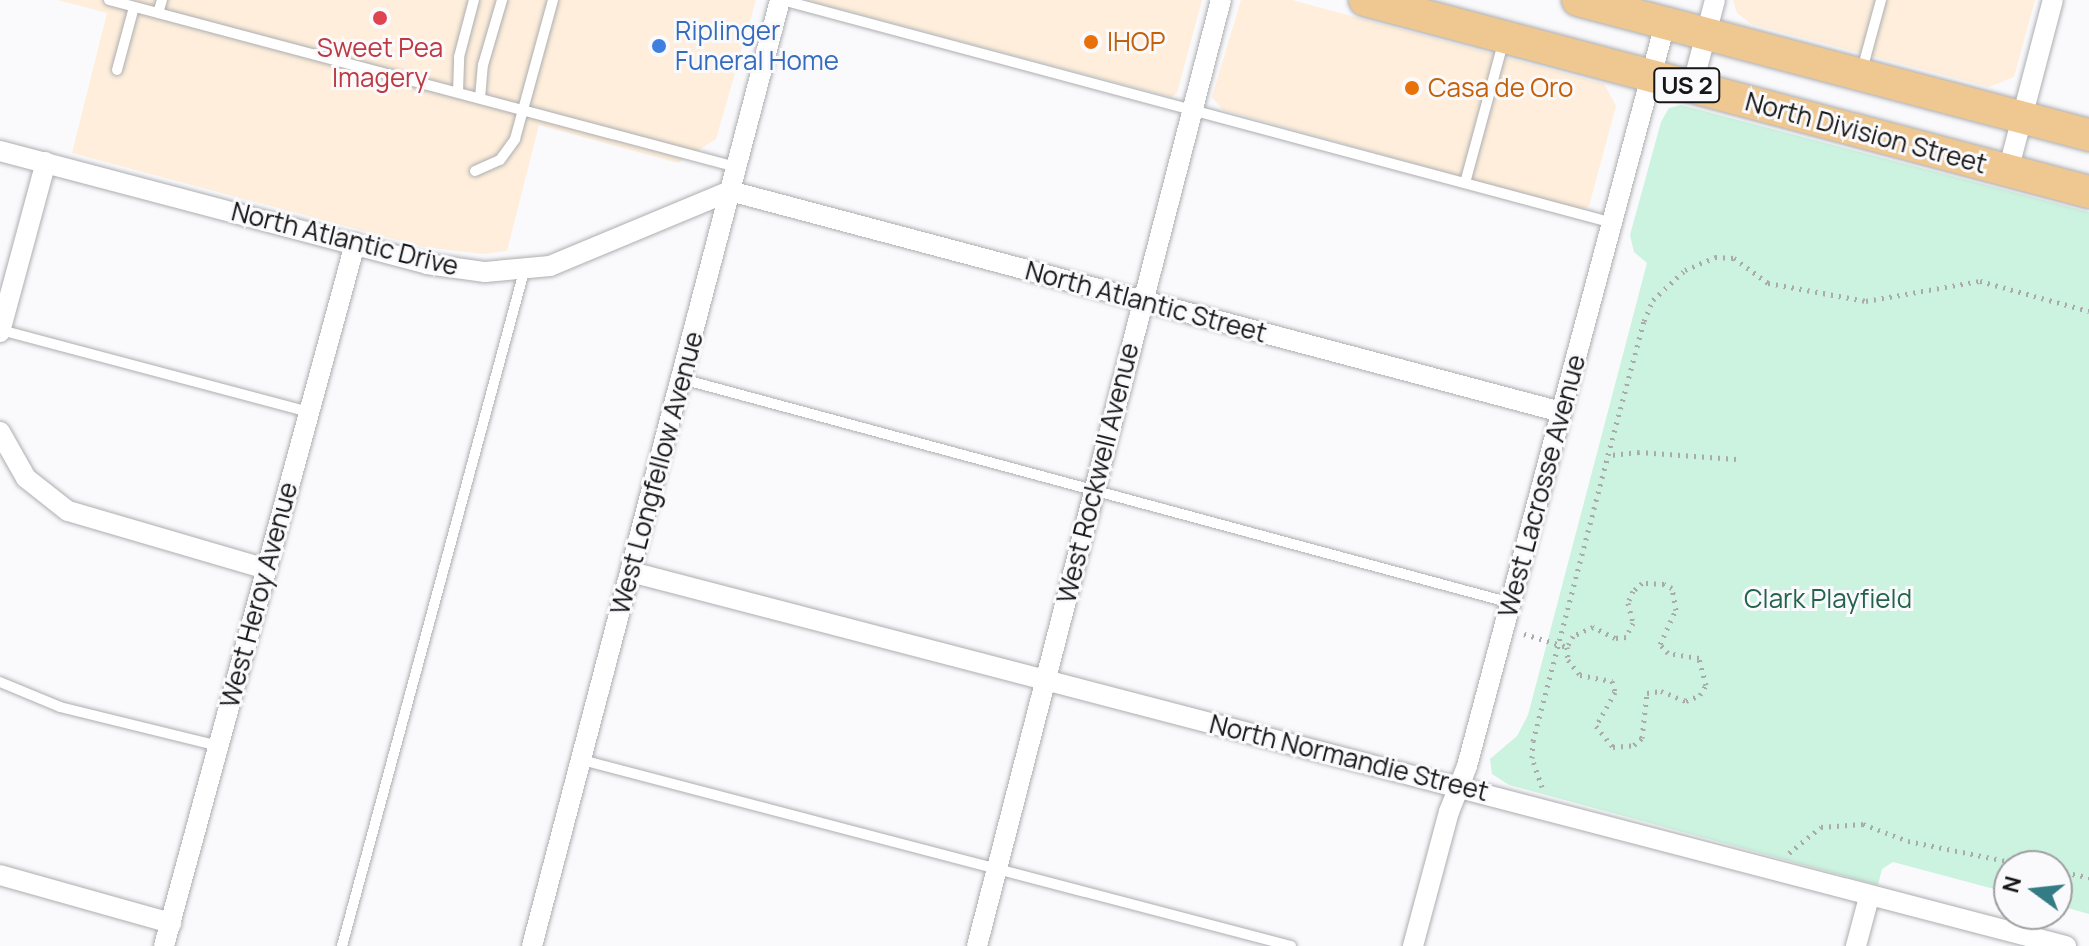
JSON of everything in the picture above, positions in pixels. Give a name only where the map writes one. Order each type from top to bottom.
[{"type":"main road","name":"North Division Street","points":[[1365,0],[2089,192]]},
{"type":"main road","name":"North Division Street","points":[[1578,0],[2089,135]]},
{"type":"street","name":"West Longfellow Avenue","points":[[532,946],[781,0]]},
{"type":"street","name":"West Rockwell Avenue","points":[[977,946],[1221,0]]},
{"type":"street","points":[[1692,87],[1715,0]]},
{"type":"street","points":[[2008,171],[2053,0]]},
{"type":"street","name":"West Lacrosse Avenue","points":[[1413,946],[1511,603],[1665,24]]},
{"type":"street","name":"North Atlantic Drive","points":[[0,151],[427,264],[485,272],[563,261],[730,191]]},
{"type":"street","points":[[0,331],[46,162]]},
{"type":"street","name":"North Atlantic Street","points":[[730,191],[1561,412]]},
{"type":"street","name":"West Heroy Avenue","points":[[164,946],[355,244]]},
{"type":"street","points":[[0,432],[26,478],[68,511],[266,569]]},
{"type":"street","name":"North Normandie Street","points":[[631,572],[2066,946]]},
{"type":"street","points":[[0,875],[171,923]]},
{"type":"street","points":[[1856,946],[1869,897]]},
{"type":"lane","points":[[109,0],[736,167]]},
{"type":"lane","points":[[158,13],[162,0]]},
{"type":"lane","points":[[458,92],[459,57],[474,0]]},
{"type":"lane","points":[[480,98],[483,65],[502,0]]},
{"type":"lane","points":[[475,171],[500,160],[515,139],[553,0]]},
{"type":"lane","points":[[781,0],[1613,223]]},
{"type":"lane","points":[[1860,76],[1881,0]]},
{"type":"lane","points":[[117,70],[134,7]]},
{"type":"lane","points":[[1465,183],[1505,37]]},
{"type":"lane","points":[[342,946],[525,268]]},
{"type":"lane","points":[[0,331],[309,412]]},
{"type":"lane","points":[[682,379],[1511,603]]},
{"type":"lane","points":[[0,682],[60,707],[219,746]]},
{"type":"lane","points":[[582,760],[1291,946]]},
{"type":"path","points":[[1545,792],[1532,758],[1533,741],[1608,455],[1653,300],[1685,270],[1715,257],[1734,258],[1768,283],[1827,298],[1907,297],[1980,281],[2089,311]]},
{"type":"path","points":[[1608,455],[1639,452],[1736,459]]},
{"type":"path","points":[[1642,583],[1664,584],[1672,588],[1676,610],[1660,644],[1668,653],[1699,658],[1706,685],[1700,695],[1686,701],[1661,691],[1647,693],[1642,738],[1634,745],[1613,747],[1596,726],[1615,686],[1608,678],[1587,677],[1573,670],[1567,647],[1573,636],[1593,627],[1615,638],[1626,637],[1633,623],[1628,603],[1633,591],[1642,583]]},
{"type":"path","points":[[1504,627],[1567,647]]},
{"type":"path","points":[[1786,857],[1821,827],[1863,824],[1908,841],[1993,858]]},
{"type":"shaded area","points":[[58,0],[756,0],[716,139],[678,163],[539,125],[507,251],[483,254],[424,247],[72,153],[107,13]]},
{"type":"shaded area","points":[[805,0],[1202,0],[1177,93],[1171,97]]},
{"type":"shaded area","points":[[1241,0],[1292,0],[1604,84],[1616,106],[1589,206],[1580,210],[1223,110],[1212,97]]},
{"type":"shaded area","points":[[1733,0],[2035,0],[2014,77],[1989,87],[1751,24],[1737,13]]},
{"type":"green space","name":"Clark Playfield","points":[[1681,105],[2089,212],[2089,914],[2073,910],[2073,850],[1993,850],[1993,889],[1893,862],[1882,869],[1878,885],[1509,785],[1492,774],[1490,759],[1517,736],[1528,715],[1647,263],[1634,252],[1630,235],[1661,122],[1669,108]]},
{"type":"place","name":"Sweet Pea Imagery","points":[[380,18]]},
{"type":"place","name":"IHOP","points":[[1091,42]]},
{"type":"place","name":"Riplinger Funeral Home","points":[[659,46]]},
{"type":"place","name":"Casa de Oro","points":[[1412,88]]}]
